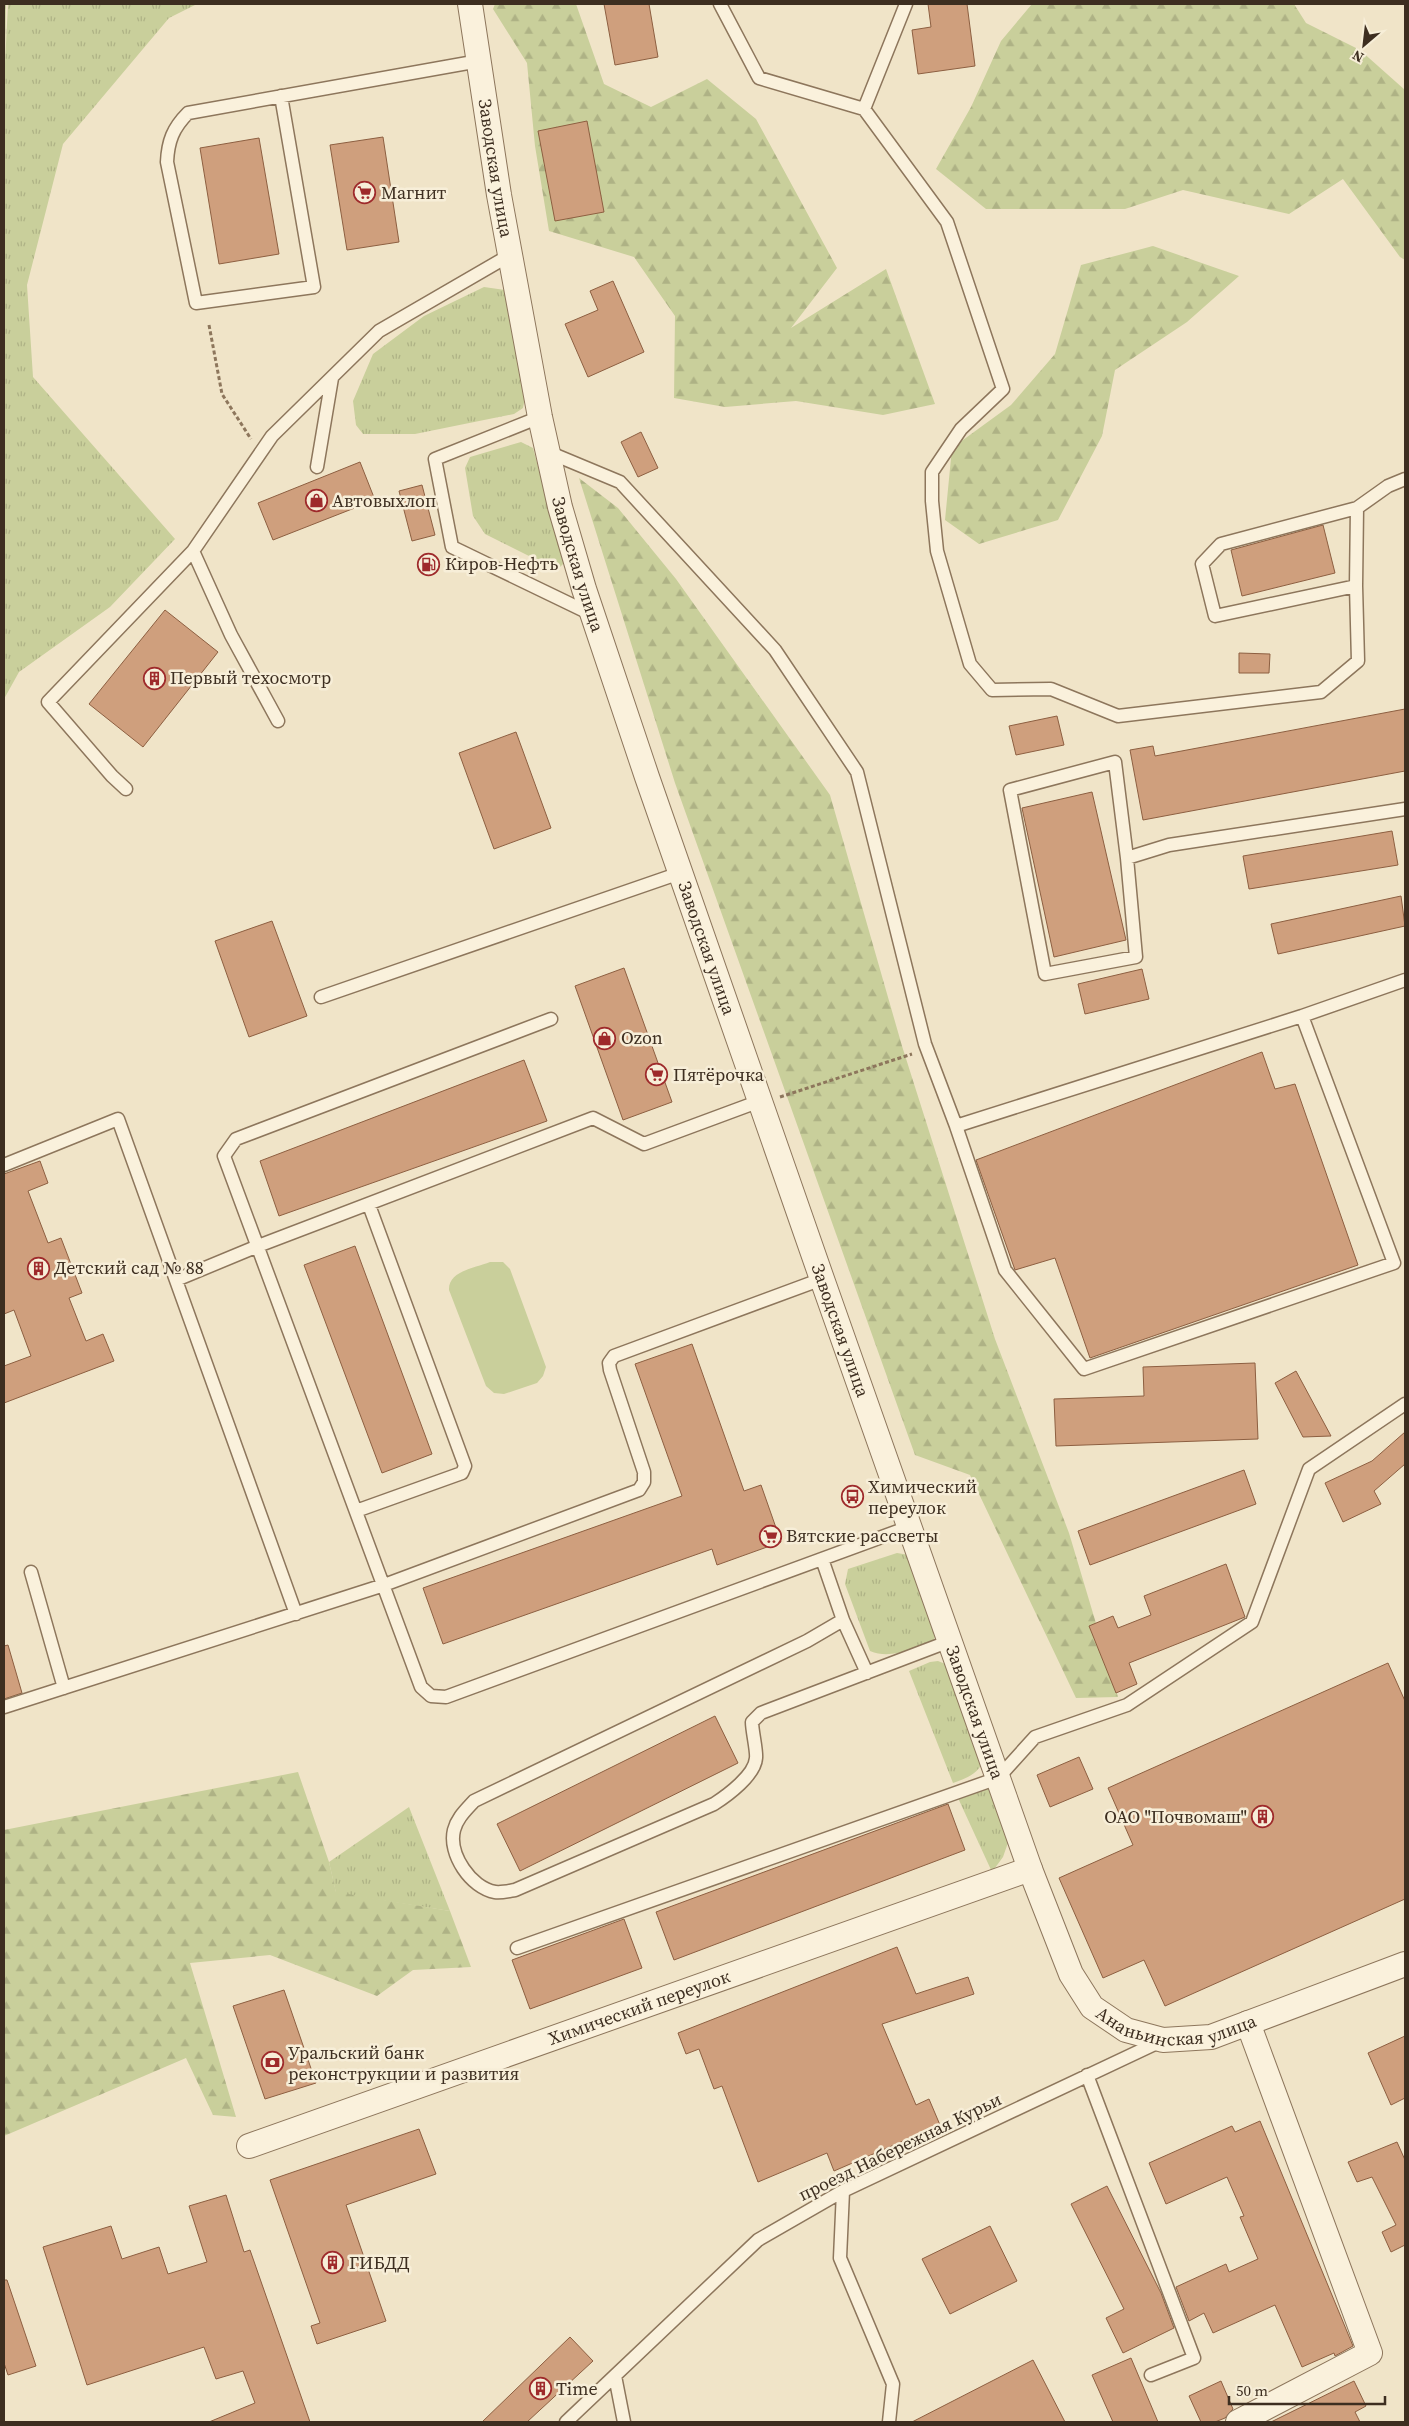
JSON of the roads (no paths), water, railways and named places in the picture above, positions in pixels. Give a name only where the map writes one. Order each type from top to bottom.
[{"type":"street","name":"Заводская улица","points":[[470,4],[510,256],[540,417],[560,507],[592,614],[680,874],[767,1100],[822,1279],[1030,1869]]},
{"type":"street","name":"Ананьинская улица","points":[[1030,1869],[1071,1974],[1092,2007],[1126,2030],[1163,2040],[1211,2037],[1405,1964]]},
{"type":"street","name":"Химический переулок","points":[[249,2146],[1030,1869]]},
{"type":"street","points":[[1238,2422],[1370,2353],[1248,2023]]},
{"type":"lane","points":[[720,4],[759,78],[864,109],[947,222],[1003,389],[961,429],[932,472],[932,501],[937,551],[970,664],[992,690],[1051,689],[1118,716],[1321,692],[1358,660],[1356,586],[1357,508]]},
{"type":"lane","points":[[864,109],[906,4]]},
{"type":"lane","points":[[282,96],[314,287],[196,303],[167,162],[168,143],[176,125],[188,113],[282,96],[479,61]]},
{"type":"lane","points":[[126,789],[112,776],[48,702],[194,551],[272,436],[379,331],[510,256]]},
{"type":"lane","points":[[317,467],[332,378]]},
{"type":"lane","points":[[540,417],[435,459],[452,548],[592,614]]},
{"type":"lane","points":[[548,452],[620,482],[775,650],[857,772],[927,1049],[956,1126],[1005,1270],[1084,1369],[1394,1263],[1302,1016]]},
{"type":"lane","points":[[1356,586],[1215,616],[1202,564],[1221,544],[1357,508],[1388,486],[1405,479]]},
{"type":"lane","points":[[194,551],[231,635],[278,721]]},
{"type":"lane","points":[[1115,762],[1127,858],[1136,957],[1045,974],[1010,790],[1115,762]]},
{"type":"lane","points":[[1127,858],[1169,845],[1405,809]]},
{"type":"lane","points":[[321,997],[680,874]]},
{"type":"lane","points":[[956,1126],[1302,1016],[1405,980]]},
{"type":"lane","points":[[551,1019],[236,1140],[224,1156],[421,1687],[431,1696],[446,1697],[909,1527]]},
{"type":"lane","points":[[176,1280],[258,1246],[593,1118],[644,1144],[767,1100]]},
{"type":"lane","points":[[4,1165],[118,1119],[296,1614]]},
{"type":"lane","points":[[356,1512],[462,1473],[465,1466],[369,1205]]},
{"type":"lane","points":[[4,1707],[384,1585],[639,1490],[644,1482],[644,1472],[610,1370],[609,1363],[614,1356],[822,1279]]},
{"type":"lane","points":[[517,1948],[998,1778],[1035,1737],[1127,1705],[1252,1622],[1309,1469],[1405,1404]]},
{"type":"lane","points":[[822,1559],[843,1620],[867,1674]]},
{"type":"lane","points":[[31,1572],[64,1688]]},
{"type":"lane","points":[[843,1620],[807,1641],[474,1801],[456,1822],[452,1843],[465,1872],[478,1886],[496,1893],[514,1890],[714,1804],[734,1790],[746,1776],[756,1758],[752,1722],[761,1713],[950,1641]]},
{"type":"lane","name":"проезд Набережная Курьи","points":[[566,2422],[758,2240],[843,2191],[1163,2040]]},
{"type":"lane","points":[[1087,2075],[1194,2358],[1151,2375]]},
{"type":"lane","points":[[843,2191],[840,2258],[893,2384],[889,2422]]},
{"type":"lane","points":[[615,2376],[624,2422]]},
{"type":"place","name":"Магнит","points":[[365,193]]},
{"type":"place","name":"Автовыхлоп","points":[[316,501]]},
{"type":"place","name":"Киров-Нефть","points":[[429,564]]},
{"type":"place","name":"Первый техосмотр","points":[[154,678]]},
{"type":"place","name":"Ozon","points":[[605,1038]]},
{"type":"place","name":"Пятёрочка","points":[[657,1075]]},
{"type":"place","name":"Детский сад № 88","points":[[38,1268]]},
{"type":"place","name":"Химический переулок","points":[[852,1497]]},
{"type":"place","name":"Вятские рассветы","points":[[770,1536]]},
{"type":"place","name":"ОАО \"Почвомаш\"","points":[[1263,1817]]},
{"type":"place","name":"Уральский банк реконструкции и развития","points":[[272,2063]]},
{"type":"place","name":"ГИБДД","points":[[333,2263]]},
{"type":"place","name":"Time","points":[[540,2389]]}]
